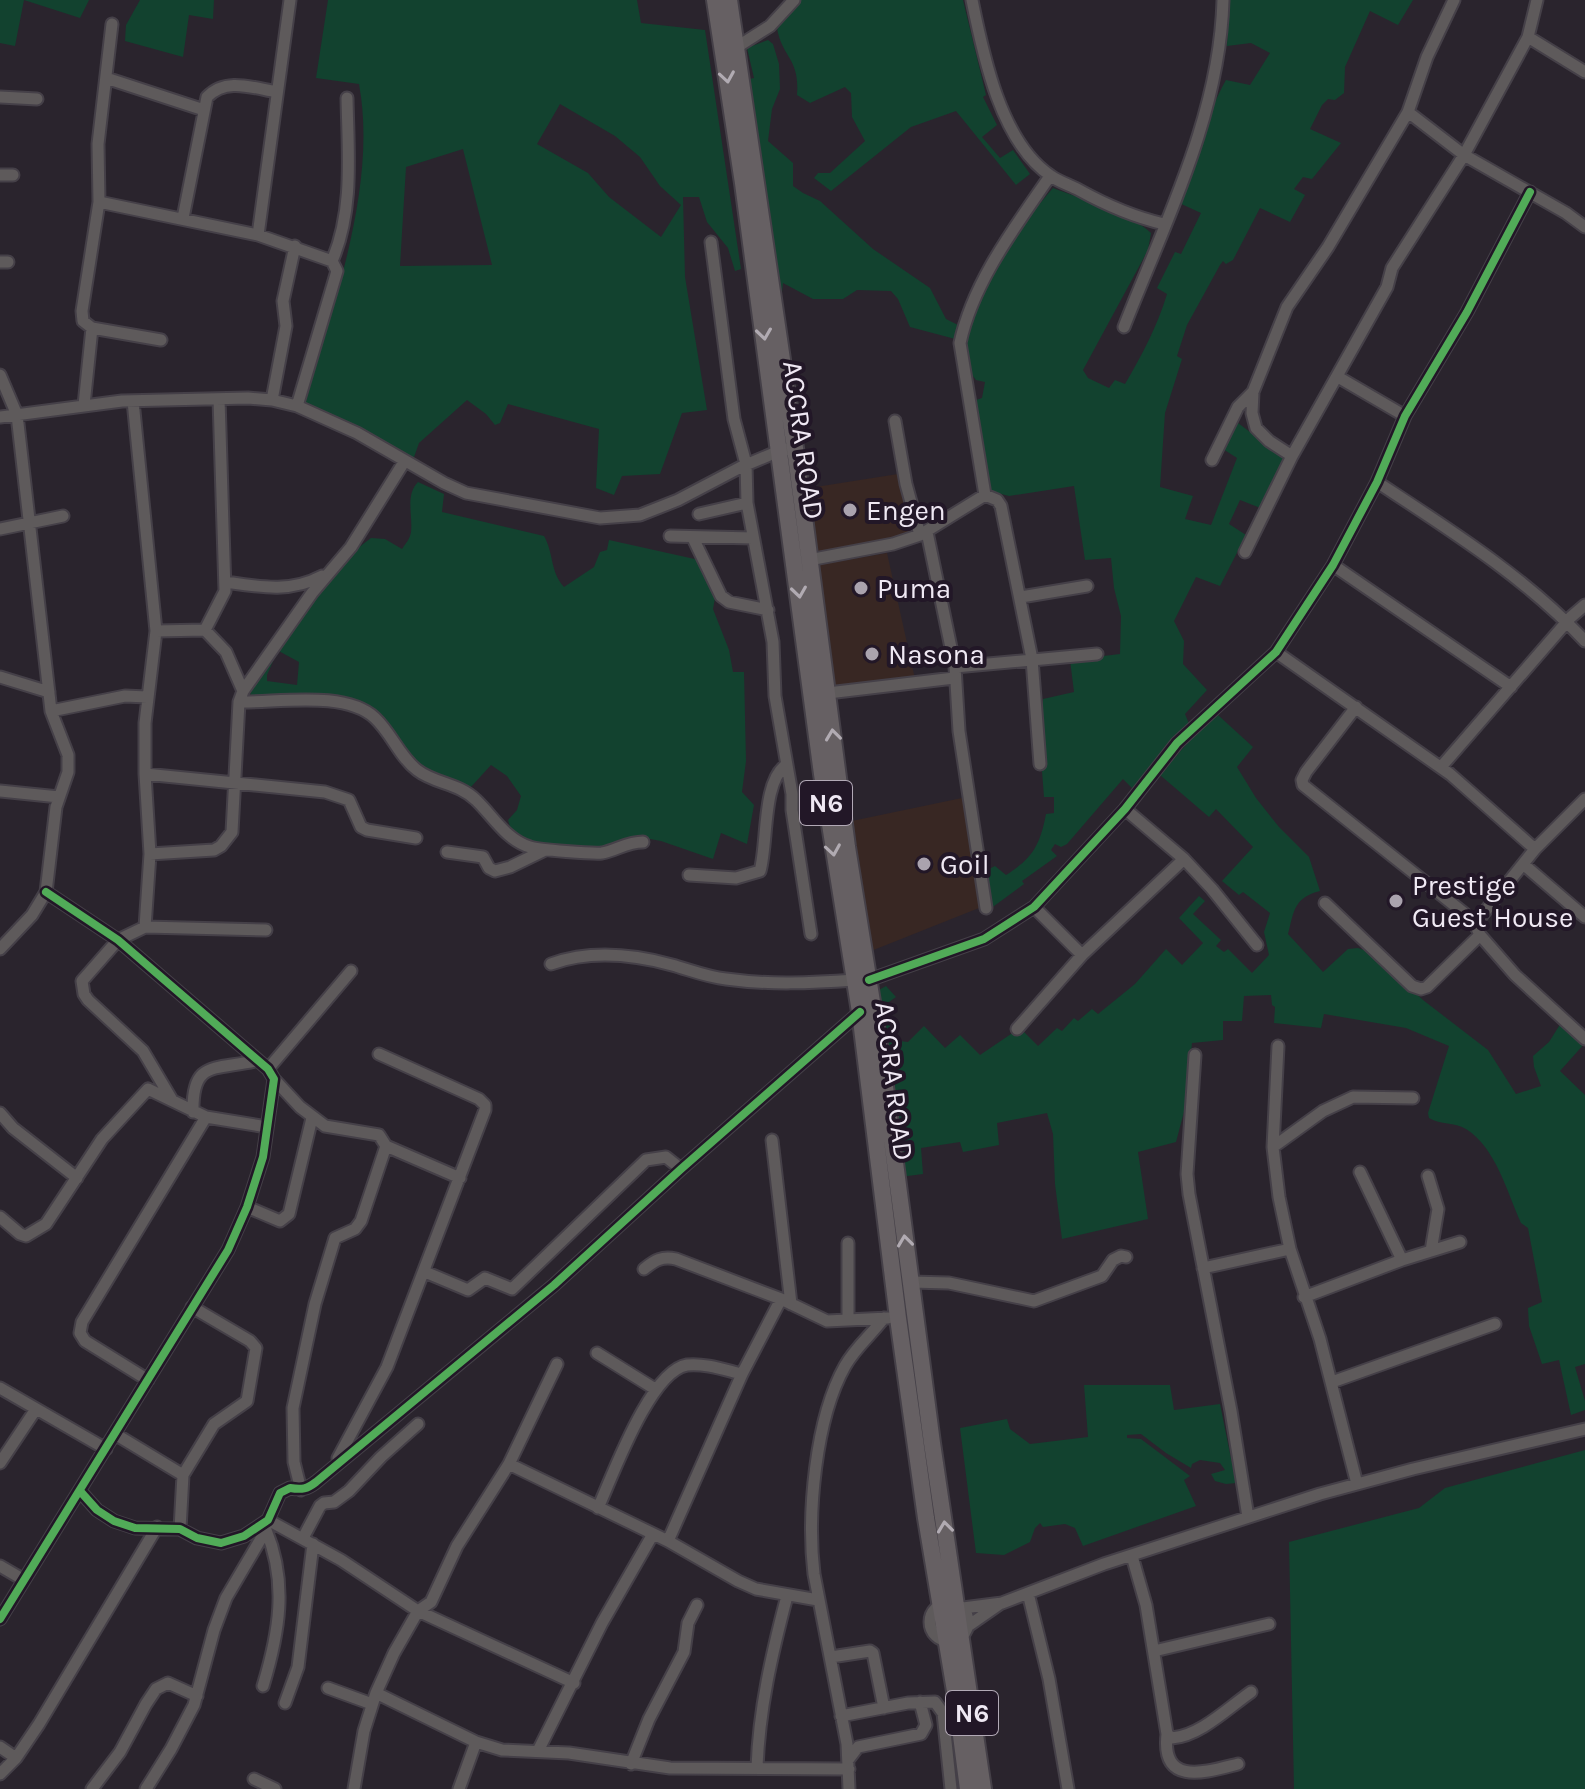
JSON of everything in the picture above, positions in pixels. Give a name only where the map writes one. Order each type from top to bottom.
[{"type":"highway","name":"ACCRA ROAD","points":[[715,0],[787,450],[809,560],[828,693],[862,980],[860,1012],[891,1318],[924,1443],[983,1789]]},
{"type":"highway","name":"ACCRA ROAD","points":[[729,0],[787,450],[824,789],[862,980],[911,1282],[924,1443]]},
{"type":"highway","name":"ACCRA ROAD","points":[[958,1635],[968,1789]]},
{"type":"street","points":[[258,235],[290,0]]},
{"type":"street","points":[[737,47],[758,36],[794,0]]},
{"type":"street","points":[[972,0],[982,52],[1000,107],[1033,159],[1050,176],[1138,218],[1164,224]]},
{"type":"street","points":[[1124,327],[1205,120],[1222,41],[1223,0]]},
{"type":"street","points":[[1292,456],[1256,428],[1252,413],[1253,392],[1287,307],[1328,247],[1408,112],[1427,57],[1454,0]]},
{"type":"street","points":[[1245,552],[1292,456],[1387,287],[1392,268],[1464,155],[1528,37],[1537,0]]},
{"type":"street","points":[[112,24],[97,158],[99,202],[83,321],[92,328],[161,340]]},
{"type":"street","points":[[1528,37],[1585,72]]},
{"type":"street","points":[[106,78],[204,110]]},
{"type":"street","points":[[183,218],[207,97],[223,85],[277,92]]},
{"type":"street","points":[[0,97],[37,99]]},
{"type":"street","points":[[332,261],[344,231],[348,195],[347,98]]},
{"type":"street","points":[[1408,112],[1464,155],[1585,227]]},
{"type":"street","points":[[0,175],[13,175]]},
{"type":"street","points":[[985,495],[960,343],[964,322],[996,259],[1050,176]]},
{"type":"street","points":[[551,964],[587,955],[624,956],[724,979],[782,984],[862,980],[984,939],[1034,907],[1125,809],[1177,743],[1276,652],[1333,565],[1377,482],[1405,416],[1467,312],[1530,192]]},
{"type":"street","points":[[99,202],[258,235],[332,261],[337,271],[297,406]]},
{"type":"street","points":[[711,242],[734,419],[746,464],[747,503],[773,642],[775,696],[811,934]]},
{"type":"street","points":[[272,400],[286,326],[283,301],[295,246]]},
{"type":"street","points":[[84,405],[92,328]]},
{"type":"street","points":[[0,375],[17,415],[51,711],[68,755],[68,772],[59,797],[46,892],[32,915],[0,949]]},
{"type":"street","points":[[1338,377],[1405,416]]},
{"type":"street","points":[[1212,460],[1238,407],[1253,392]]},
{"type":"street","points":[[205,630],[220,605],[226,582],[219,399]]},
{"type":"street","points":[[0,417],[133,401],[272,400],[297,406],[357,433],[404,462],[466,493],[610,518],[640,515],[678,500],[746,464],[787,450]]},
{"type":"street","points":[[133,401],[156,631],[147,697],[145,774],[150,854],[145,927]]},
{"type":"street","points":[[895,421],[906,484],[923,534],[955,672],[959,731],[986,908]]},
{"type":"street","points":[[241,697],[351,547],[404,462]]},
{"type":"street","points":[[1377,482],[1523,582],[1585,641]]},
{"type":"street","points":[[809,560],[893,544],[923,534],[985,495]]},
{"type":"street","points":[[985,495],[997,500],[1001,506],[1021,597],[1032,659],[1040,764]]},
{"type":"street","points":[[699,514],[747,503]]},
{"type":"street","points":[[0,529],[63,516]]},
{"type":"street","points":[[670,536],[753,538]]},
{"type":"street","points":[[693,538],[721,596],[729,602],[768,610]]},
{"type":"street","points":[[1333,565],[1511,687]]},
{"type":"street","points":[[226,582],[290,588],[307,584],[330,572]]},
{"type":"street","points":[[1021,597],[1087,586]]},
{"type":"street","points":[[1441,767],[1585,605]]},
{"type":"street","points":[[150,854],[214,850],[232,832],[241,697],[226,652],[205,630],[156,631]]},
{"type":"street","points":[[1276,652],[1441,767],[1535,849]]},
{"type":"street","points":[[828,693],[1032,659],[1097,654]]},
{"type":"street","points":[[0,677],[49,692]]},
{"type":"street","points":[[51,711],[125,696],[147,697]]},
{"type":"street","points":[[241,697],[313,700],[364,711],[381,723],[402,754],[421,773],[465,791],[508,835],[520,843],[545,850],[593,854],[630,842],[643,842]]},
{"type":"street","points":[[1356,707],[1306,772],[1303,785],[1399,859],[1478,930],[1515,975],[1585,1039]]},
{"type":"street","points":[[689,875],[736,878],[760,871],[772,787],[778,770],[786,765]]},
{"type":"street","points":[[145,774],[339,796],[349,800],[361,827],[416,838]]},
{"type":"street","points":[[0,791],[59,797]]},
{"type":"street","points":[[1325,903],[1412,986],[1427,987],[1478,930],[1535,849],[1585,799]]},
{"type":"street","points":[[1125,809],[1184,859],[1257,945]]},
{"type":"street","points":[[447,852],[483,857],[489,868],[495,871],[528,860],[545,850]]},
{"type":"street","points":[[1017,1029],[1082,955],[1184,859]]},
{"type":"street","points":[[1523,864],[1585,917]]},
{"type":"street","points":[[46,892],[118,940],[271,1074],[312,1118],[337,1129],[379,1135],[386,1146],[460,1178]]},
{"type":"street","points":[[1034,907],[1082,955]]},
{"type":"street","points":[[172,1100],[143,1051],[96,1009],[84,994],[82,981],[118,940],[145,927],[266,930]]},
{"type":"street","points":[[0,1619],[228,1250],[247,1207],[263,1157],[271,1074],[351,971]]},
{"type":"street","points":[[146,1789],[171,1749],[197,1696],[214,1630],[226,1598],[280,1493],[290,1488],[301,1490],[316,1482],[554,1285],[860,1012]]},
{"type":"street","points":[[1278,1046],[1273,1147],[1290,1249],[1332,1382],[1357,1484]]},
{"type":"street","points":[[334,1466],[387,1367],[485,1105],[479,1099],[379,1054]]},
{"type":"street","points":[[1195,1055],[1187,1174],[1248,1517]]},
{"type":"street","points":[[193,1112],[197,1077],[205,1072],[255,1061]]},
{"type":"street","points":[[0,1217],[20,1234],[26,1236],[35,1231],[56,1212],[102,1139],[143,1092],[152,1090],[206,1117],[267,1127]]},
{"type":"street","points":[[1273,1147],[1323,1111],[1353,1097],[1413,1098]]},
{"type":"street","points":[[0,1113],[13,1128],[77,1178]]},
{"type":"street","points":[[148,1380],[85,1341],[80,1333],[82,1322],[206,1117]]},
{"type":"street","points":[[247,1207],[280,1221],[289,1214],[312,1118]]},
{"type":"street","points":[[668,1541],[742,1374],[786,1302],[772,1140]]},
{"type":"street","points":[[301,1490],[294,1462],[293,1408],[315,1304],[335,1238],[355,1229],[361,1221],[386,1146]]},
{"type":"street","points":[[425,1272],[468,1290],[485,1278],[512,1289],[646,1160],[666,1157],[681,1169]]},
{"type":"street","points":[[1360,1172],[1402,1260]]},
{"type":"street","points":[[1428,1176],[1438,1209],[1431,1251]]},
{"type":"street","points":[[1304,1297],[1460,1242]]},
{"type":"street","points":[[848,1243],[848,1320]]},
{"type":"street","points":[[1203,1268],[1290,1249]]},
{"type":"street","points":[[644,1269],[666,1257],[786,1302],[827,1321],[891,1318]]},
{"type":"street","points":[[911,1282],[949,1283],[1034,1301],[1102,1276],[1116,1258],[1126,1257]]},
{"type":"street","points":[[180,1529],[183,1475],[214,1424],[247,1401],[256,1348],[250,1341],[192,1307]]},
{"type":"street","points":[[849,1789],[849,1764],[811,1547],[812,1508],[829,1403],[846,1364],[891,1318]]},
{"type":"street","points":[[1332,1382],[1495,1324]]},
{"type":"street","points":[[597,1353],[655,1389]]},
{"type":"street","points":[[354,1789],[364,1731],[374,1698],[418,1611],[431,1602],[457,1546],[509,1464],[557,1364]]},
{"type":"street","points":[[598,1508],[655,1389],[686,1365],[703,1365],[742,1374]]},
{"type":"street","points":[[0,1388],[106,1449]]},
{"type":"street","points":[[0,1463],[36,1409]]},
{"type":"street","points":[[285,1703],[298,1667],[308,1541],[320,1506],[334,1502],[349,1491],[418,1424]]},
{"type":"street","points":[[958,1635],[1002,1603],[1248,1517],[1357,1484],[1585,1429]]},
{"type":"street","points":[[115,1434],[183,1475]]},
{"type":"street","points":[[509,1464],[668,1541],[738,1581],[787,1596],[818,1600]]},
{"type":"street","points":[[80,1491],[97,1510],[114,1521],[135,1528],[180,1529],[197,1538],[221,1543],[244,1536],[266,1524]]},
{"type":"street","points":[[266,1524],[308,1541],[418,1611],[574,1683]]},
{"type":"street","points":[[263,1686],[276,1637],[281,1595],[278,1566],[266,1524]]},
{"type":"street","points":[[0,1774],[16,1758],[157,1527]]},
{"type":"street","points":[[538,1751],[602,1623],[653,1534]]},
{"type":"street","points":[[1132,1556],[1146,1605],[1167,1734],[1179,1738],[1198,1729],[1251,1692]]},
{"type":"street","points":[[0,1566],[24,1580]]},
{"type":"street","points":[[1028,1593],[1049,1679],[1068,1789]]},
{"type":"street","points":[[757,1768],[760,1714],[787,1596]]},
{"type":"street","points":[[953,1606],[1002,1603]]},
{"type":"street","points":[[631,1764],[649,1719],[684,1652],[688,1623],[697,1605]]},
{"type":"street","points":[[953,1606],[968,1617],[958,1635]]},
{"type":"street","points":[[1154,1651],[1269,1624]]},
{"type":"street","points":[[831,1657],[873,1653],[884,1708]]},
{"type":"street","points":[[92,1789],[120,1752],[156,1689],[168,1683],[197,1696]]},
{"type":"street","points":[[328,1688],[374,1698],[502,1750],[569,1753],[670,1768],[849,1764]]},
{"type":"street","points":[[849,1764],[858,1747],[921,1734],[926,1725],[920,1702]]},
{"type":"street","points":[[841,1716],[935,1702],[943,1713],[951,1789]]},
{"type":"street","points":[[1167,1734],[1167,1754],[1183,1773],[1199,1773],[1238,1764]]},
{"type":"street","points":[[459,1789],[476,1742]]},
{"type":"street","points":[[0,1747],[16,1758]]},
{"type":"street","points":[[254,1779],[275,1789]]},
{"type":"shaded area","points":[[898,474],[910,534],[812,555],[803,489]]},
{"type":"shaded area","points":[[887,553],[915,679],[830,692],[814,566]]},
{"type":"shaded area","points":[[962,798],[984,906],[866,953],[847,822]]},
{"type":"green space","points":[[0,0],[24,0],[15,46],[0,43]]},
{"type":"green space","points":[[24,0],[89,0],[80,18]]},
{"type":"green space","points":[[140,0],[214,0],[213,19],[189,15],[183,57],[125,41],[126,25]]},
{"type":"green space","points":[[328,0],[637,0],[641,23],[705,30],[741,269],[735,271],[728,248],[707,222],[699,197],[683,197],[685,277],[707,410],[682,413],[660,474],[622,476],[614,495],[596,488],[599,429],[508,404],[500,423],[495,425],[467,400],[419,443],[413,460],[305,405],[349,246],[362,164],[363,123],[359,84],[316,78]],"holes":[[[560,104],[615,136],[640,157],[660,186],[681,205],[661,237],[609,197],[588,173],[537,144]],[[463,149],[492,265],[400,266],[406,167]]]},
{"type":"green space","points":[[795,0],[963,0],[986,95],[983,97],[997,125],[982,137],[1000,158],[1013,150],[1030,174],[1016,185],[956,111],[911,127],[831,191],[814,178],[818,173],[830,173],[865,141],[852,117],[851,93],[845,87],[810,103],[797,95],[796,73],[777,28],[796,5]]},
{"type":"green space","points":[[1229,0],[1413,0],[1398,25],[1370,11],[1345,67],[1344,93],[1322,105],[1310,129],[1341,143],[1312,179],[1303,177],[1294,189],[1305,195],[1290,222],[1260,208],[1233,260],[1226,264],[1223,261],[1220,265],[1187,325],[1177,356],[1182,359],[1165,413],[1160,487],[1193,496],[1185,519],[1211,525],[1237,458],[1223,449],[1238,423],[1286,459],[1263,509],[1240,500],[1229,524],[1246,535],[1220,586],[1196,577],[1174,621],[1184,641],[1183,664],[1207,690],[1185,714],[1190,726],[1133,789],[1123,779],[1067,844],[1061,847],[1055,844],[1051,850],[1057,856],[990,909],[987,870],[995,866],[1006,875],[1023,863],[1038,842],[1046,814],[1054,813],[1054,797],[1044,797],[1040,745],[1043,699],[1074,692],[1070,660],[1120,654],[1121,616],[1111,558],[1085,560],[1074,486],[1009,496],[990,491],[973,401],[982,398],[985,382],[976,380],[966,359],[966,334],[974,307],[1003,252],[1053,188],[1118,213],[1151,233],[1148,250],[1083,370],[1088,378],[1109,388],[1115,380],[1125,384],[1149,340],[1167,294],[1157,288],[1175,252],[1181,254],[1201,213],[1177,202],[1212,110],[1226,80],[1250,85],[1270,53],[1251,43],[1227,46]]},
{"type":"green space","points":[[768,40],[773,44],[779,64],[780,89],[772,109],[768,141],[793,163],[793,186],[820,201],[873,249],[930,288],[946,319],[960,326],[959,340],[910,327],[898,299],[891,291],[857,290],[843,299],[813,299],[783,283],[782,292],[775,293],[745,80],[754,78],[747,48]]},
{"type":"green space","points":[[418,482],[444,494],[442,512],[544,536],[556,575],[564,587],[594,567],[600,552],[607,550],[609,540],[699,560],[715,598],[713,609],[729,650],[733,672],[744,672],[746,761],[742,792],[754,805],[747,844],[721,833],[713,859],[661,841],[634,836],[603,848],[522,843],[511,830],[508,820],[517,810],[521,796],[507,776],[491,765],[470,788],[417,765],[352,703],[251,698],[250,690],[269,658],[274,659],[267,681],[297,685],[299,662],[275,649],[307,604],[357,549],[371,538],[385,539],[402,549],[410,534],[411,499]]},
{"type":"green space","points":[[1218,715],[1253,747],[1237,767],[1256,798],[1309,857],[1320,891],[1305,897],[1296,906],[1288,934],[1323,972],[1348,949],[1358,948],[1372,953],[1423,1000],[1488,1050],[1516,1094],[1541,1086],[1533,1056],[1549,1042],[1561,1023],[1585,1043],[1560,1071],[1585,1095],[1585,1364],[1575,1367],[1585,1410],[1571,1415],[1559,1360],[1542,1364],[1529,1326],[1528,1308],[1542,1302],[1528,1228],[1521,1223],[1493,1159],[1466,1129],[1429,1118],[1449,1046],[1406,1028],[1324,1014],[1321,1028],[1274,1023],[1275,1007],[1271,995],[1244,996],[1242,1021],[1223,1021],[1223,1040],[1192,1043],[1185,1108],[1176,1142],[1138,1152],[1148,1219],[1062,1239],[1053,1134],[1047,1113],[997,1123],[999,1145],[963,1152],[960,1142],[921,1148],[923,1174],[900,1177],[877,991],[886,986],[896,997],[886,1004],[899,1041],[908,1042],[924,1026],[945,1048],[960,1035],[980,1055],[1020,1028],[1038,1046],[1057,1028],[1062,1031],[1074,1018],[1078,1021],[1092,1009],[1098,1014],[1135,984],[1166,949],[1182,965],[1203,943],[1179,918],[1199,896],[1205,901],[1193,914],[1221,940],[1216,946],[1224,952],[1228,949],[1252,973],[1269,955],[1264,932],[1270,913],[1243,892],[1239,895],[1222,881],[1253,847],[1216,809],[1209,817],[1160,775],[1190,740]]},
{"type":"green space","points":[[1084,1385],[1170,1385],[1174,1410],[1220,1404],[1236,1483],[1215,1481],[1211,1474],[1225,1470],[1220,1463],[1200,1460],[1191,1468],[1141,1434],[1127,1435],[1127,1438],[1141,1439],[1190,1476],[1184,1480],[1196,1506],[1083,1546],[1075,1528],[1065,1524],[1043,1527],[1040,1523],[1030,1542],[1004,1555],[976,1553],[960,1428],[1007,1419],[1010,1429],[1030,1444],[1088,1437]]},
{"type":"green space","points":[[1585,1450],[1585,1789],[1294,1789],[1289,1542],[1419,1508],[1445,1488]]},
{"type":"cycle path","points":[[869,980],[984,939],[1034,907],[1125,809],[1177,743],[1276,652],[1333,565],[1377,482],[1405,416],[1467,312],[1530,192]]},
{"type":"cycle path","points":[[0,1619],[228,1250],[247,1207],[263,1157],[274,1079],[268,1069],[118,940],[46,892]]},
{"type":"cycle path","points":[[80,1491],[97,1510],[114,1521],[135,1528],[180,1529],[197,1538],[221,1543],[244,1536],[268,1520],[280,1493],[290,1488],[307,1488],[316,1482],[554,1285],[860,1012]]},
{"type":"place","name":"Engen","points":[[850,510]]},
{"type":"place","name":"Puma","points":[[861,588]]},
{"type":"place","name":"Nasona","points":[[872,654]]},
{"type":"place","name":"Goil","points":[[924,864]]},
{"type":"place","name":"Prestige Guest House","points":[[1396,901]]}]
